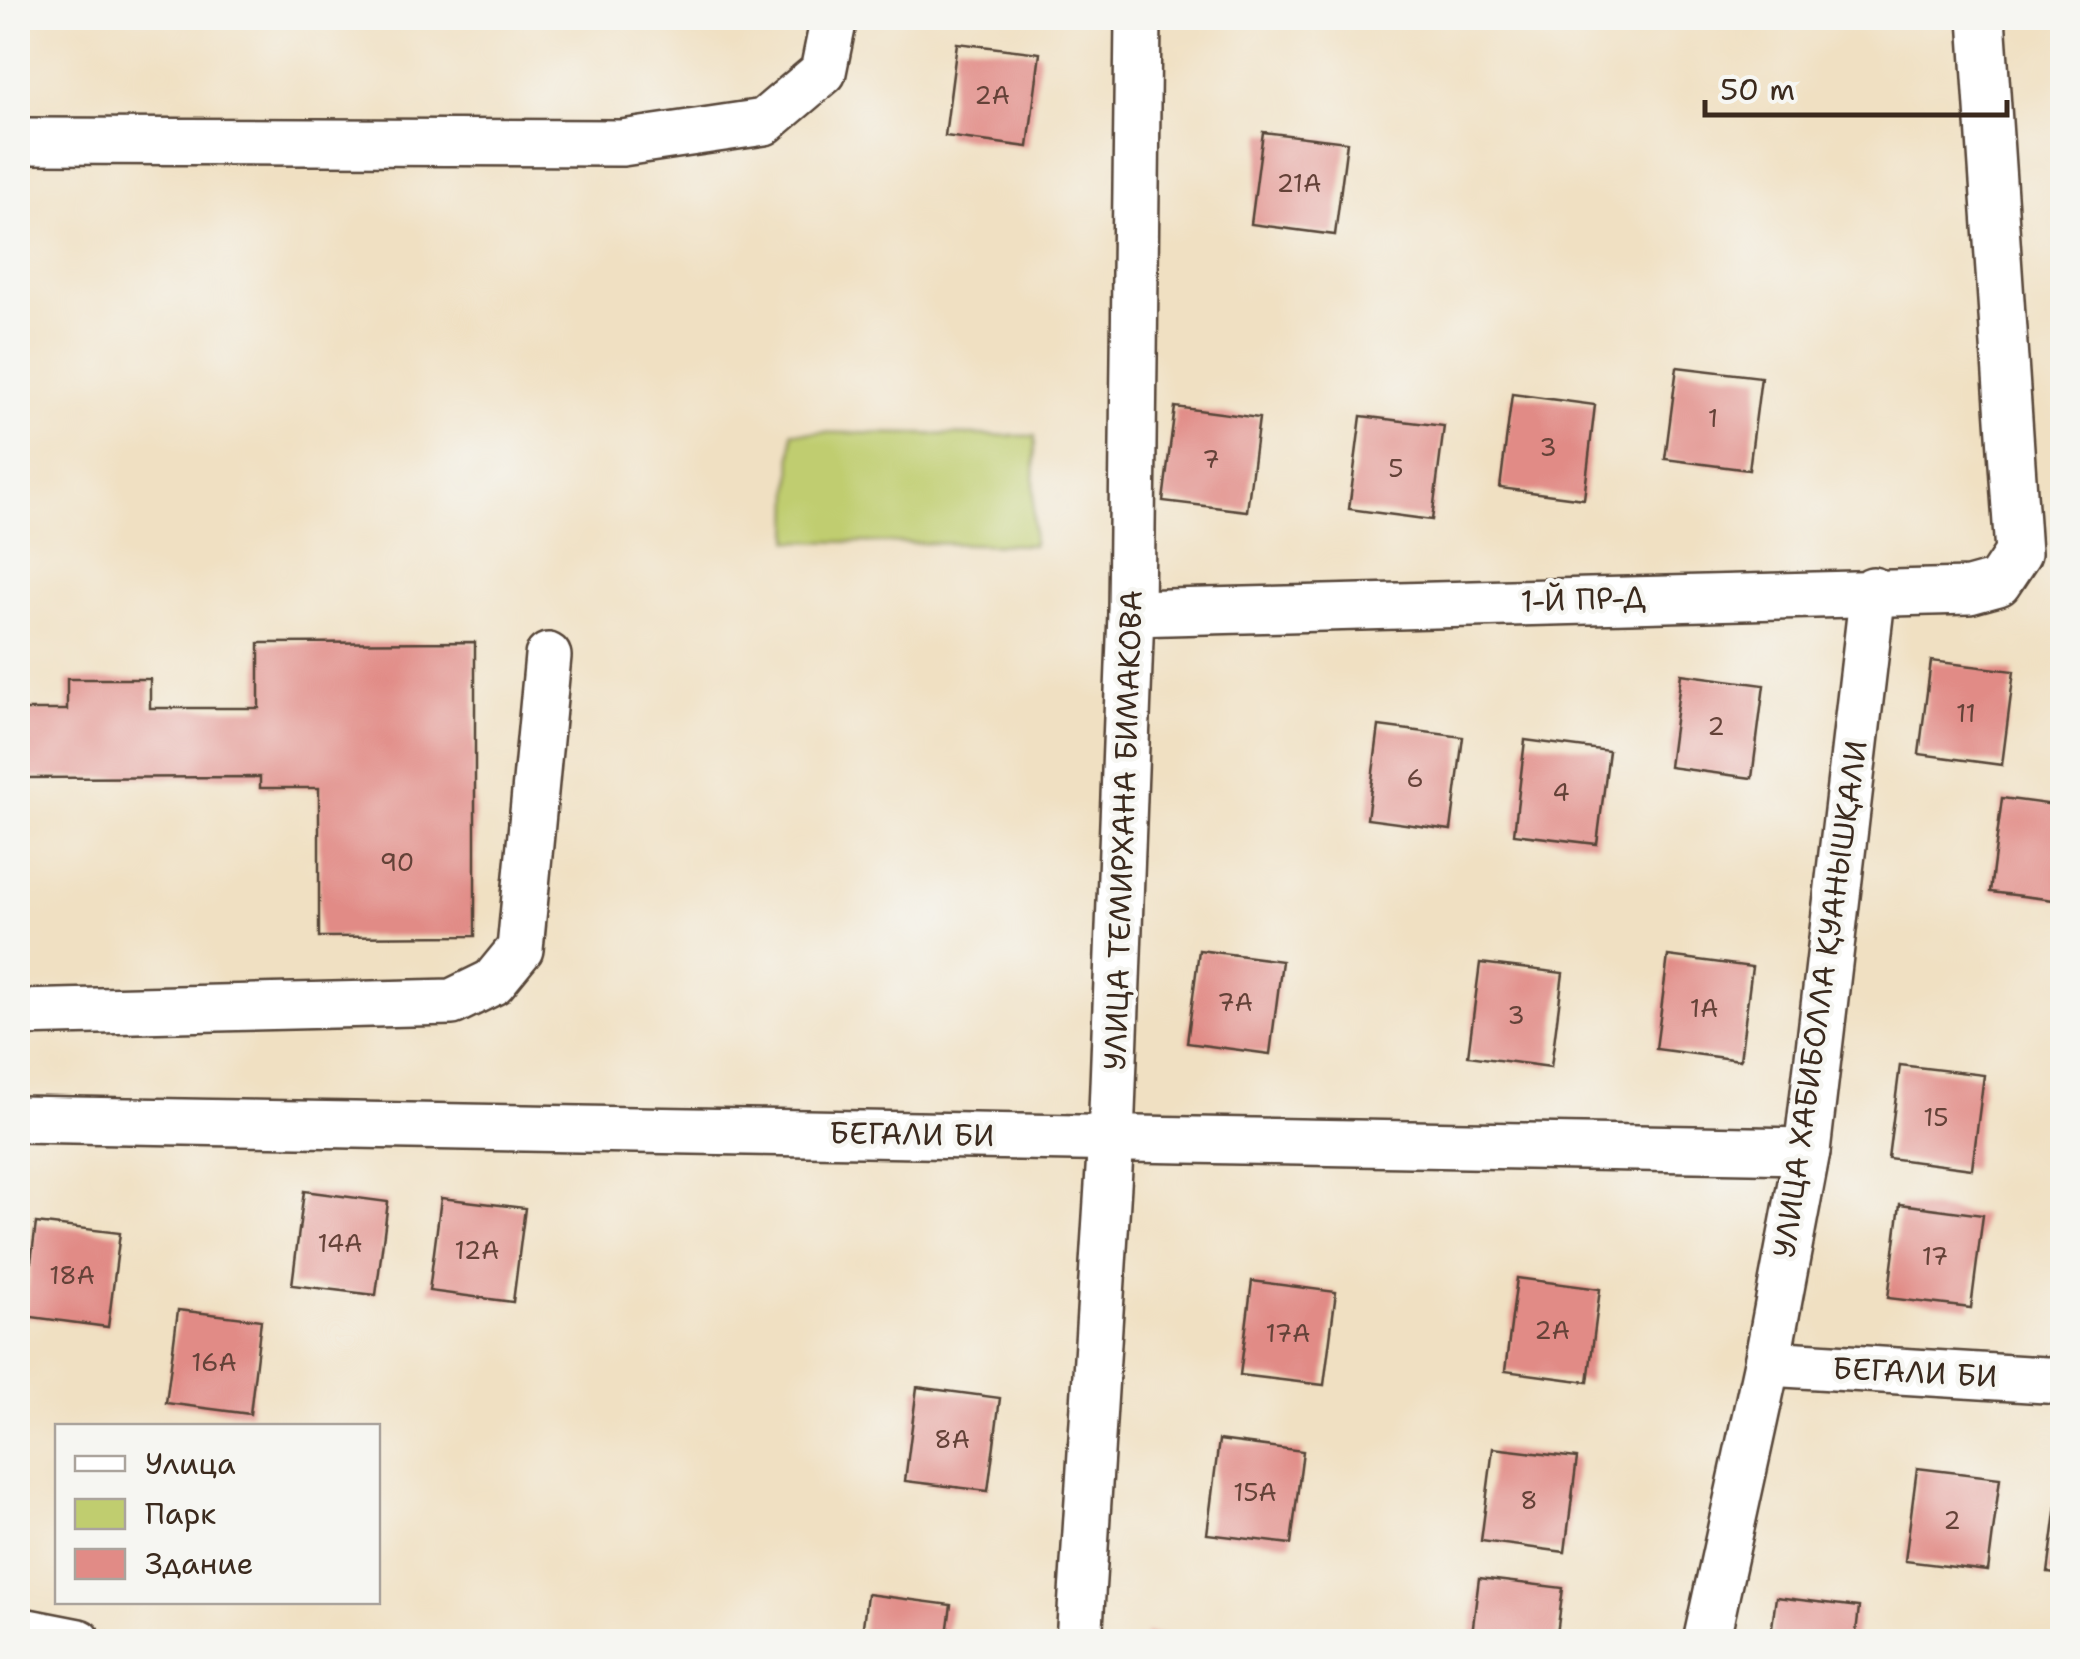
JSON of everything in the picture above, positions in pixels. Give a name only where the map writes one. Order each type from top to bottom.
[{"type":"street","points":[[18,140],[622,144],[764,122],[823,72],[834,18]]},
{"type":"street","name":"УЛИЦА ТЕМИРХАНА БИМАКОВА","points":[[1079,1642],[1111,1138],[1132,613],[1138,18]]},
{"type":"street","name":"1-Й ПР-Д","points":[[1132,613],[1873,590],[1969,591],[1998,582],[2018,553],[1982,18]]},
{"type":"street","name":"УЛИЦА ХАБИБОЛЛА ҚУАНЫШҚАЛИ","points":[[1706,1642],[1767,1363],[1806,1151],[1873,590]]},
{"type":"street","points":[[18,1013],[452,1002],[493,982],[520,950],[548,656]]},
{"type":"street","name":"БЕГАЛИ БИ","points":[[18,1119],[1806,1151]]},
{"type":"street","name":"БЕГАЛИ БИ","points":[[1767,1363],[2062,1381]]},
{"type":"street","points":[[18,1630],[79,1642]]},
{"type":"green space","points":[[792,432],[1035,436],[1033,545],[790,541]]},
{"type":"building","points":[[957,43],[1040,53],[1028,147],[945,136]]},
{"type":"building","points":[[1263,132],[1347,142],[1335,235],[1251,224]]},
{"type":"building","points":[[1677,367],[1761,377],[1749,470],[1665,459]]},
{"type":"building","points":[[1512,394],[1595,405],[1584,499],[1500,488]]},
{"type":"building","points":[[1175,407],[1259,418],[1247,511],[1163,501]]},
{"type":"building","points":[[1361,416],[1444,426],[1432,520],[1349,509]]},
{"type":"building","points":[[475,642],[475,936],[319,937],[319,788],[260,788],[260,777],[18,778],[18,710],[67,710],[67,679],[150,679],[150,708],[259,708],[259,643]]},
{"type":"building","points":[[1931,661],[2014,671],[2002,765],[1919,754]]},
{"type":"building","points":[[1681,674],[1764,685],[1752,778],[1669,767]]},
{"type":"building","points":[[1379,726],[1463,737],[1451,830],[1367,819]]},
{"type":"building","points":[[1525,740],[1609,751],[1597,844],[1514,834]]},
{"type":"building","points":[[2002,798],[2062,806],[2062,901],[1990,892]]},
{"type":"building","points":[[1199,950],[1282,961],[1270,1054],[1187,1043]]},
{"type":"building","points":[[1668,956],[1752,967],[1740,1060],[1656,1049]]},
{"type":"building","points":[[1480,963],[1563,973],[1551,1067],[1468,1056]]},
{"type":"building","points":[[1900,1065],[1984,1075],[1972,1169],[1888,1158]]},
{"type":"building","points":[[304,1191],[388,1202],[376,1295],[292,1285]]},
{"type":"building","points":[[441,1198],[525,1208],[513,1302],[429,1291]]},
{"type":"building","points":[[1900,1204],[1983,1215],[1971,1308],[1888,1298]]},
{"type":"building","points":[[36,1223],[120,1233],[108,1327],[24,1316]]},
{"type":"building","points":[[1517,1278],[1600,1289],[1588,1382],[1505,1371]]},
{"type":"building","points":[[1252,1281],[1336,1292],[1324,1385],[1240,1375]]},
{"type":"building","points":[[178,1310],[261,1320],[250,1414],[166,1403]]},
{"type":"building","points":[[917,1387],[1000,1398],[988,1491],[905,1481]]},
{"type":"building","points":[[1219,1440],[1303,1451],[1291,1544],[1207,1534]]},
{"type":"building","points":[[1493,1448],[1577,1458],[1565,1552],[1481,1541]]},
{"type":"building","points":[[1917,1468],[2000,1478],[1988,1571],[1905,1561]]},
{"type":"building","points":[[2062,1482],[2062,1575],[2048,1573]]},
{"type":"building","points":[[1479,1578],[1563,1588],[1556,1642],[1471,1642]]},
{"type":"building","points":[[867,1594],[951,1605],[946,1642],[861,1642]]},
{"type":"building","points":[[1776,1597],[1859,1607],[1855,1642],[1770,1642]]},
{"type":"building","points":[[1145,1633],[1191,1639],[1191,1642],[1144,1642]]}]
